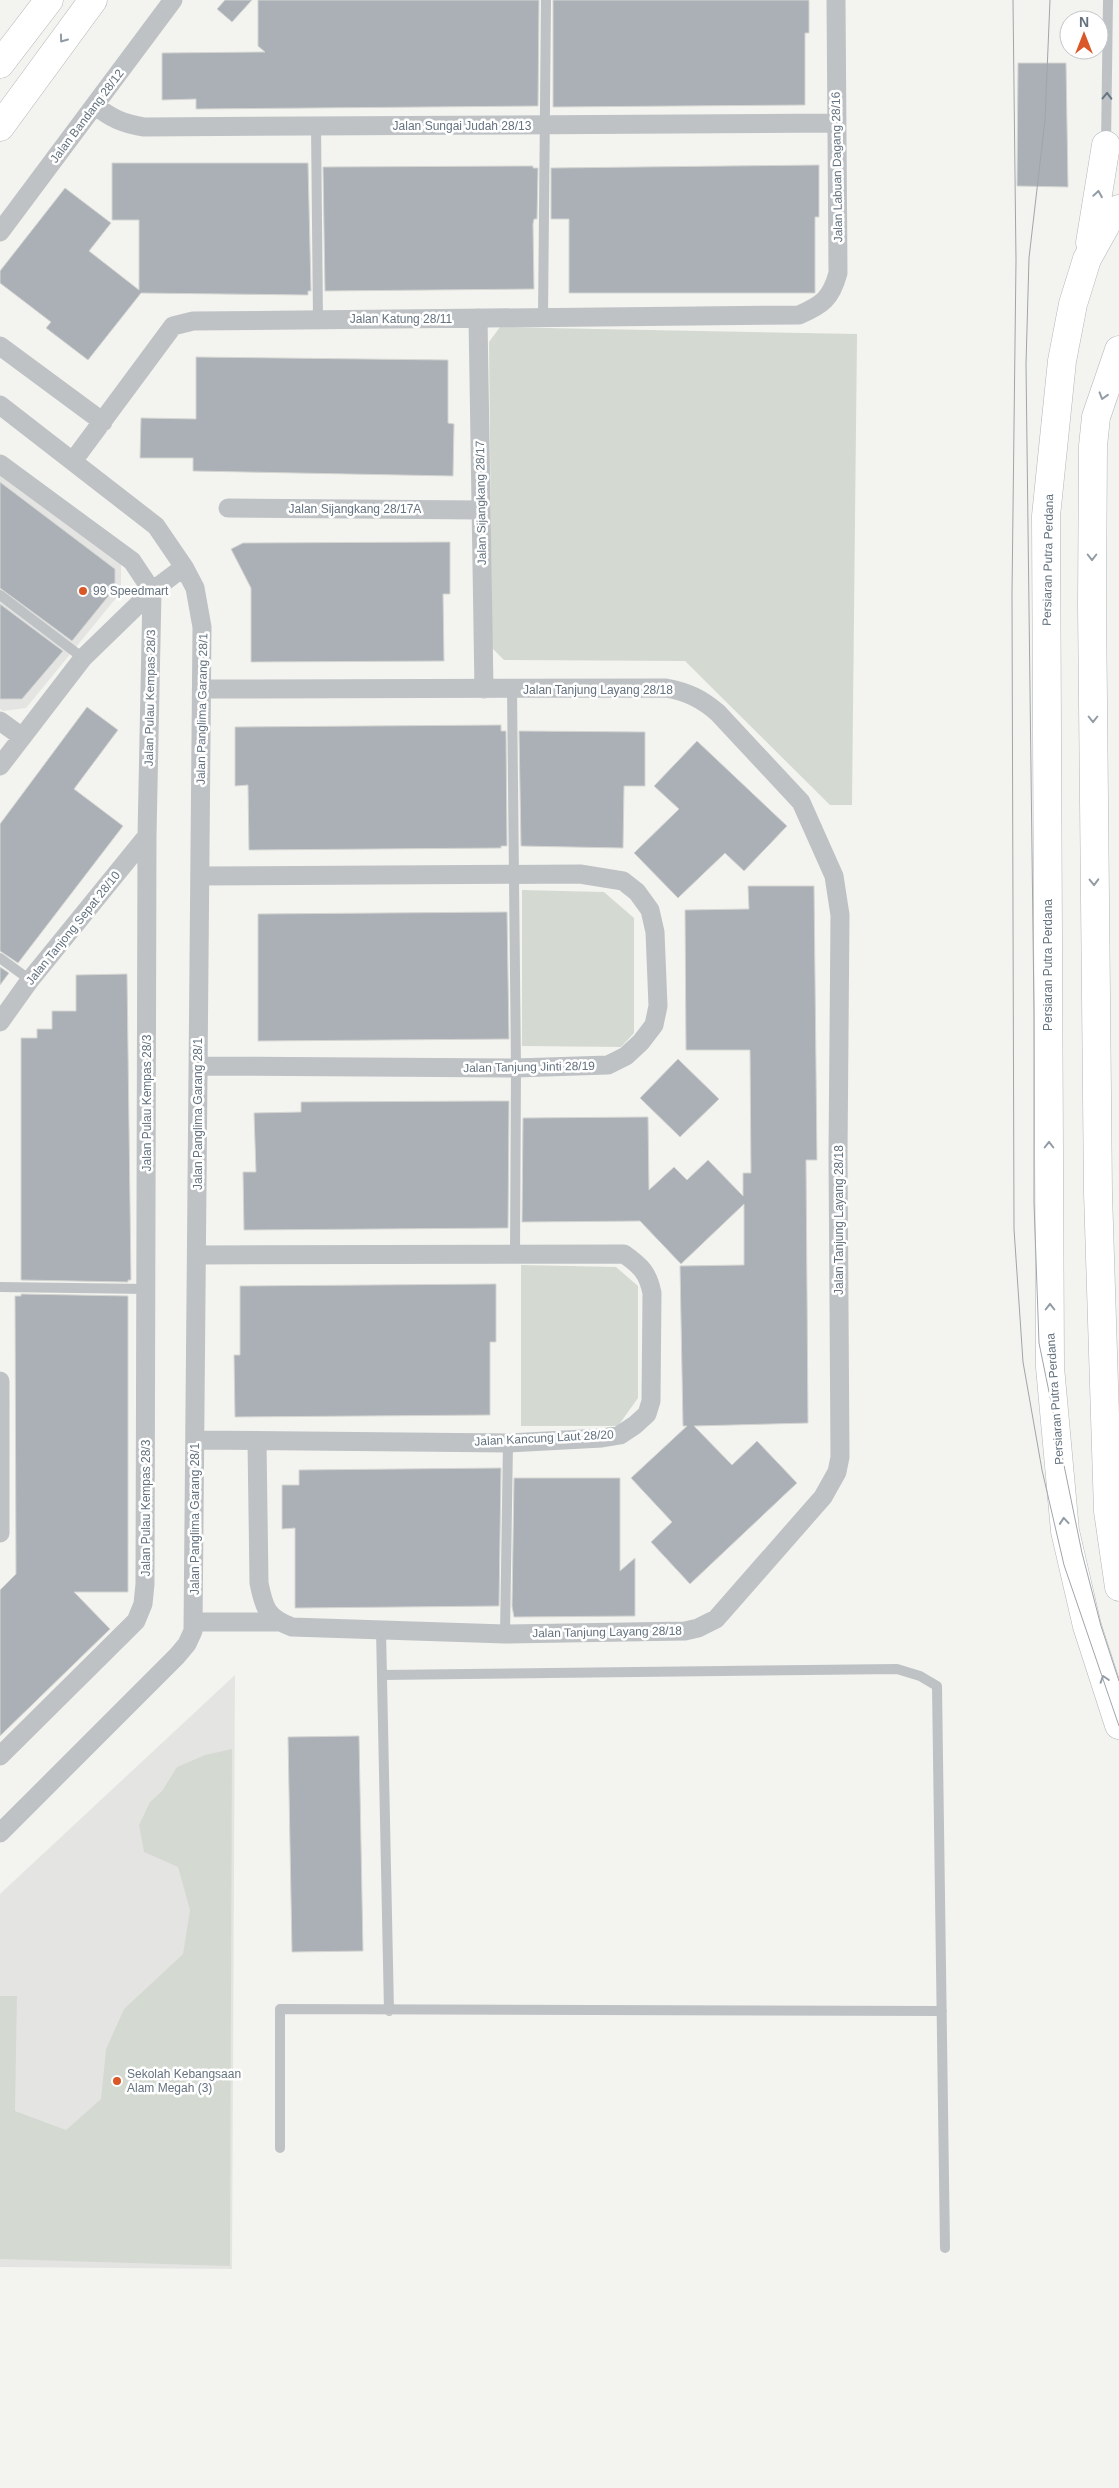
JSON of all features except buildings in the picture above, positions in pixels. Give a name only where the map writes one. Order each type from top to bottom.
[{"type":"main road","points":[[0,64],[49,0]]},
{"type":"main road","points":[[0,127],[93,0]]},
{"type":"main road","points":[[1106,144],[1119,179]]},
{"type":"main road","points":[[1087,259],[1106,144]]},
{"type":"main road","name":"Persiaran Putra Perdana","points":[[1119,209],[1107,223],[1087,259],[1073,304],[1062,361],[1046,516],[1050,1367],[1065,1531],[1087,1626],[1119,1725]]},
{"type":"main road","points":[[1119,350],[1096,417],[1093,446],[1092,605],[1098,1202],[1108,1511],[1119,1587]]},
{"type":"street","name":"Jalan Bandang 28/12","points":[[0,232],[173,0]]},
{"type":"street","name":"Jalan Labuan Dagang 28/16","points":[[799,315],[826,300],[834,287],[838,273],[836,0]]},
{"type":"street","name":"Jalan Sungai Judah 28/13","points":[[95,105],[108,116],[124,124],[144,127],[836,123]]},
{"type":"street","name":"Jalan Katung 28/11","points":[[72,461],[173,326],[193,321],[799,315]]},
{"type":"street","name":"Jalan Sijangkang 28/17","points":[[478,318],[484,688]]},
{"type":"street","points":[[0,346],[103,422]]},
{"type":"street","name":"Jalan Panglima Garang 28/1","points":[[0,405],[156,526],[184,567],[195,588],[200,607],[202,627],[193,1631],[187,1644],[177,1656],[0,1833]]},
{"type":"street","points":[[0,464],[132,561],[152,590]]},
{"type":"street","name":"Jalan Sijangkang 28/17A","points":[[228,508],[481,510]]},
{"type":"street","points":[[0,766],[83,658],[152,590],[184,567]]},
{"type":"street","name":"Jalan Pulau Kempas 28/3","points":[[0,1756],[123,1635],[136,1621],[143,1604],[145,1584],[147,1289],[147,836],[152,590]]},
{"type":"street","name":"Jalan Tanjung Layang 28/18","points":[[194,1622],[280,1622],[292,1627],[505,1634],[685,1631],[708,1624],[726,1609],[823,1498],[837,1472],[840,1439],[838,1156],[840,915],[834,876],[801,802],[704,700],[687,692],[666,688],[202,689]]},
{"type":"street","points":[[0,721],[22,737]]},
{"type":"street","name":"Jalan Tanjong Sepat 28/10","points":[[0,1022],[30,980],[147,836]]},
{"type":"street","name":"Jalan Tanjung Jinti 28/19","points":[[198,1066],[516,1068],[608,1065],[626,1056],[641,1042],[654,1025],[658,1006],[655,932],[650,910],[637,892],[622,882],[602,876],[580,874],[200,876]]},
{"type":"street","name":"Jalan Kancung Laut 28/20","points":[[196,1440],[508,1442],[602,1438],[620,1435],[647,1414],[651,1400],[652,1293],[649,1277],[637,1263],[624,1254],[197,1255]]},
{"type":"street","points":[[0,1381],[0,1534]]},
{"type":"street","points":[[257,1441],[259,1583],[263,1603],[270,1615],[280,1622]]},
{"type":"lane","points":[[543,318],[546,0]]},
{"type":"lane","points":[[1106,144],[1108,0]]},
{"type":"lane","points":[[316,126],[318,320]]},
{"type":"lane","points":[[0,595],[83,658]]},
{"type":"lane","points":[[512,689],[516,1068],[515,1253]]},
{"type":"lane","points":[[0,958],[30,980]]},
{"type":"lane","points":[[0,1288],[147,1289]]},
{"type":"lane","points":[[505,1634],[508,1442]]},
{"type":"lane","points":[[381,1630],[389,2011]]},
{"type":"lane","points":[[382,1675],[897,1669],[920,1676],[937,1686],[945,2248]]},
{"type":"lane","points":[[280,2148],[280,2009],[389,2011],[942,2011]]},
{"type":"shaded area","points":[[500,327],[857,334],[852,805],[830,805],[685,661],[504,660],[492,648],[489,342]]},
{"type":"shaded area","points":[[0,472],[121,564],[121,592],[26,708],[3,711],[0,709]]},
{"type":"shaded area","points":[[522,890],[604,892],[634,918],[634,1033],[621,1047],[522,1046]]},
{"type":"shaded area","points":[[521,1265],[616,1267],[638,1286],[638,1398],[618,1426],[521,1426]]},
{"type":"shaded area","name":"Sekolah Kebangsaan Alam Megah (3)","points":[[235,1675],[232,2269],[0,2267],[0,1894]]},
{"type":"shaded area","points":[[232,1749],[230,2266],[0,2259],[0,1996],[17,1996],[15,2111],[66,2130],[101,2099],[106,2049],[124,2009],[183,1954],[190,1910],[178,1867],[144,1852],[139,1825],[150,1802],[162,1791],[177,1767],[205,1755]]},
{"type":"tram line","points":[[1013,0],[1016,260],[1012,594],[1014,1229],[1023,1362],[1042,1470],[1064,1565],[1119,1726]]},
{"type":"tram line","points":[[1050,0],[1045,120],[1029,258],[1026,364],[1034,1012],[1034,1203],[1039,1343],[1082,1553],[1101,1626],[1119,1681]]},
{"type":"place","name":"99 Speedmart","points":[[83,591]]},
{"type":"place","name":"Sekolah Kebangsaan Alam Megah (3)","points":[[117,2081]]}]
